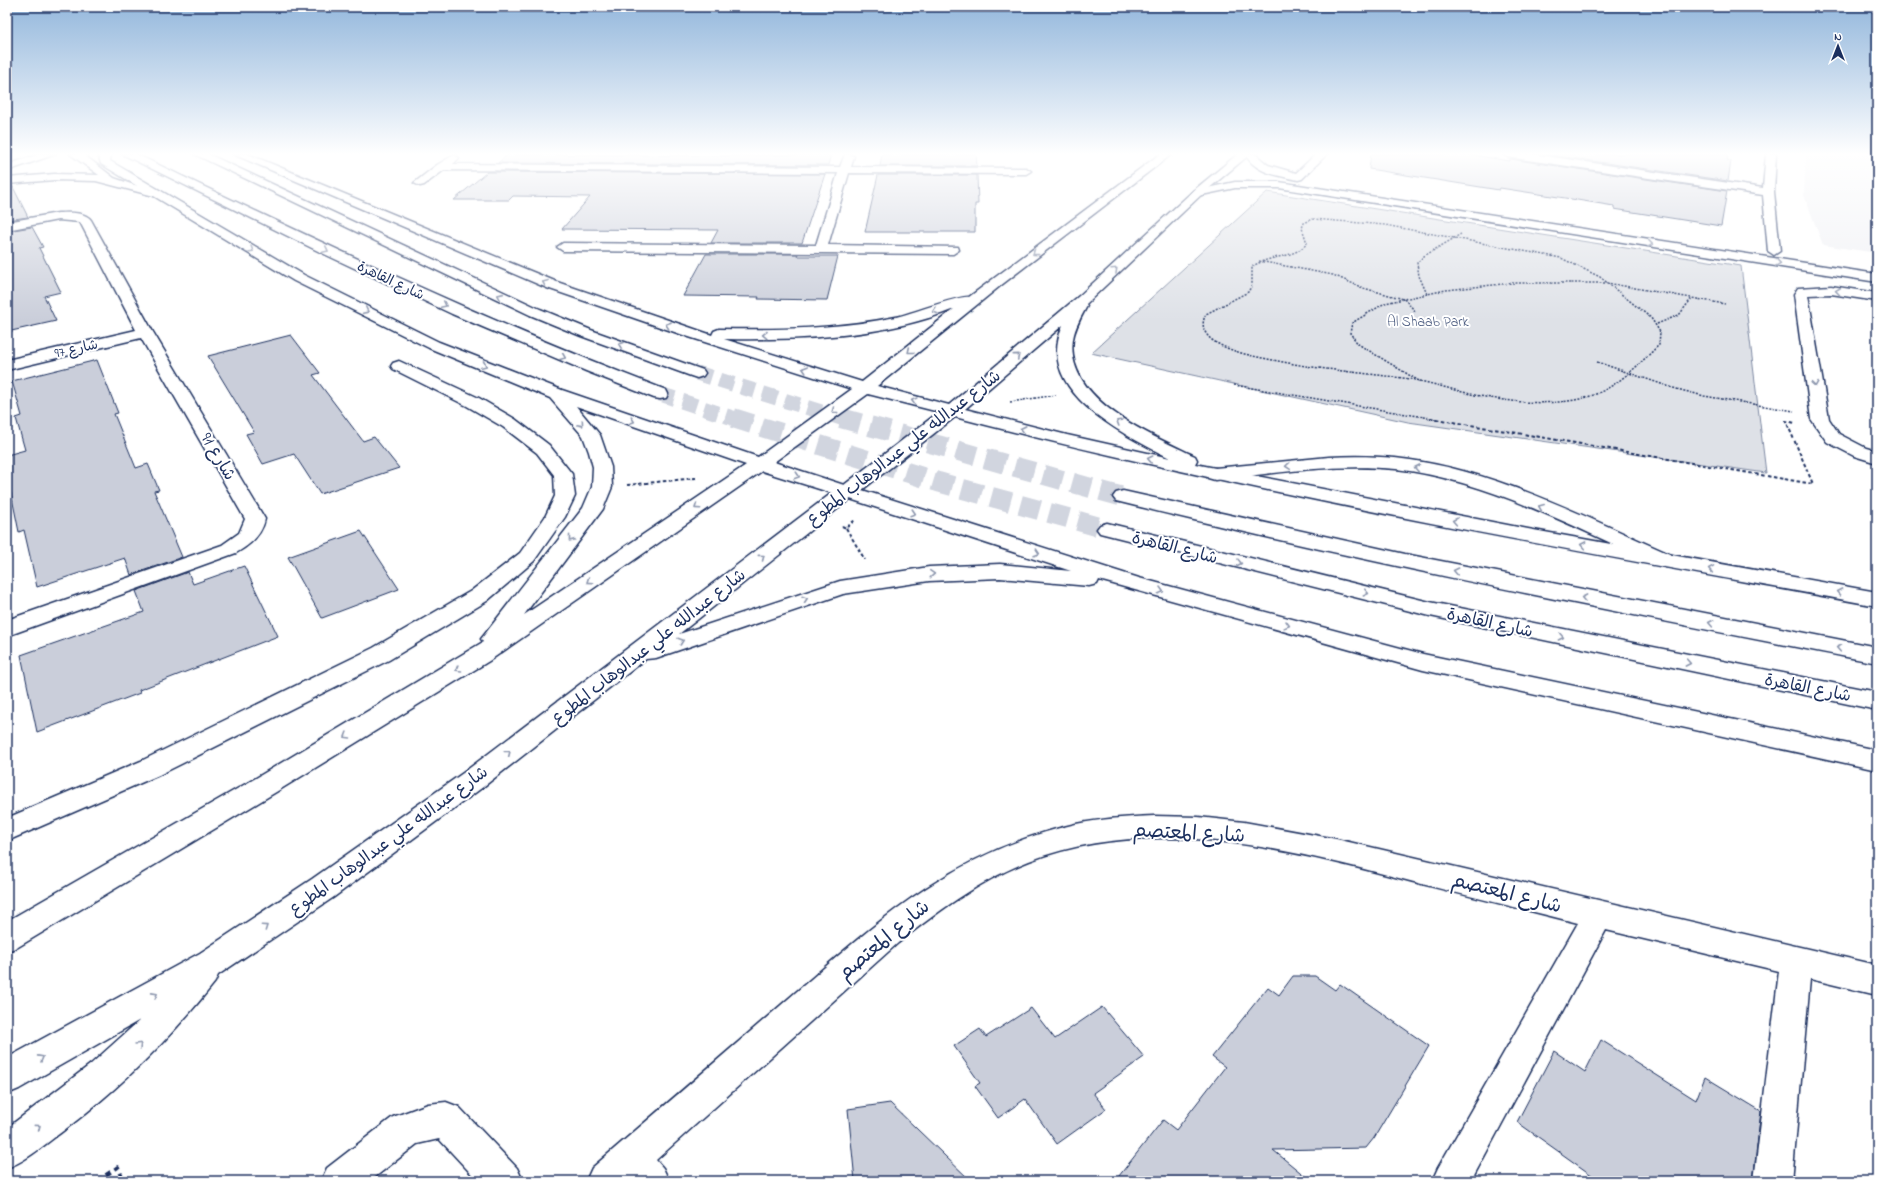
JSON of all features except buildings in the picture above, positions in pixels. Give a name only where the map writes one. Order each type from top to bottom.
[{"type":"main road","points":[[182,209],[299,278],[434,345],[556,394],[760,464],[1131,583],[1422,662],[1877,760]]},
{"type":"main road","name":"شارع القاهرة","points":[[243,209],[487,326],[660,394]]},
{"type":"main road","name":"شارع القاهرة","points":[[317,209],[529,309],[586,333],[697,373]]},
{"type":"main road","points":[[371,209],[552,285],[694,334],[865,388],[1064,440],[1215,474],[1666,561],[1877,599]]},
{"type":"main road","points":[[821,248],[833,209]]},
{"type":"main road","points":[[7,938],[259,789],[481,655],[760,464],[865,388],[995,283],[1093,209]]},
{"type":"main road","name":"شارع عبدالله علي عبدالوهاب المطوع","points":[[7,1077],[211,963],[323,888],[467,784],[952,411],[1084,299],[1179,209]]},
{"type":"main road","points":[[1427,209],[1871,277],[1877,287]]},
{"type":"main road","points":[[1499,209],[1877,267]]},
{"type":"main road","points":[[1770,209],[1774,251]]},
{"type":"main road","name":"شارع 91","points":[[7,226],[57,218],[78,218],[85,220],[145,332],[255,519],[253,528],[246,537],[229,549],[7,628]]},
{"type":"main road","points":[[563,247],[953,250]]},
{"type":"main road","points":[[694,334],[772,336],[812,334],[880,325],[921,316],[951,306],[976,295],[995,283]]},
{"type":"main road","points":[[1877,297],[1820,290],[1803,291],[1801,294],[1823,422],[1833,438],[1877,457]]},
{"type":"main road","points":[[1084,299],[1072,320],[1065,342],[1065,352],[1071,375],[1082,392],[1104,413],[1136,433],[1215,474],[1284,467],[1362,462],[1396,464],[1437,471],[1475,482],[1527,501],[1666,561]]},
{"type":"main road","name":"شارع 97","points":[[7,365],[145,332]]},
{"type":"main road","points":[[7,830],[150,768],[381,654],[479,596],[527,557],[555,517],[565,496],[563,474],[543,449],[509,423],[473,402],[399,366]]},
{"type":"main road","points":[[481,655],[578,530],[593,509],[602,487],[602,467],[591,435],[556,394]]},
{"type":"main road","points":[[1123,497],[1276,534],[1877,655]]},
{"type":"main road","name":"شارع القاهرة","points":[[1107,529],[1260,568],[1437,610],[1617,649],[1877,701]]},
{"type":"main road","points":[[631,658],[840,588],[929,574],[1000,571],[1131,583]]},
{"type":"main road","name":"شارع المعتصم","points":[[628,1174],[887,933],[926,902],[957,882],[999,860],[1032,847],[1075,836],[1112,830],[1192,828],[1237,832],[1334,851],[1877,980]]},
{"type":"main road","points":[[1451,1181],[1599,914]]},
{"type":"main road","points":[[1773,1181],[1796,961]]},
{"type":"main road","points":[[7,1150],[83,1094],[134,1050],[177,1006],[211,963]]},
{"type":"main road","points":[[340,1181],[406,1130],[428,1122],[446,1120],[504,1181]]},
{"type":"path","points":[[1313,219],[1385,225],[1451,239],[1535,252],[1561,258],[1600,277],[1657,324],[1660,332],[1659,345],[1616,384],[1599,394],[1579,399],[1549,402],[1500,399],[1422,382],[1277,363],[1223,346],[1207,337],[1203,329],[1202,321],[1207,313],[1247,292],[1252,284],[1252,267],[1259,261],[1264,258],[1290,254],[1305,247],[1307,243],[1302,228],[1304,223],[1313,219]]},
{"type":"path","points":[[1427,294],[1419,276],[1418,262],[1424,256],[1451,239],[1487,219]]},
{"type":"path","points":[[1259,261],[1321,272],[1363,288],[1404,299],[1416,312]]},
{"type":"path","points":[[1422,382],[1358,344],[1350,333],[1352,323],[1385,303],[1453,289],[1504,284],[1607,283],[1725,304]]},
{"type":"path","points":[[1657,324],[1679,315],[1692,298]]},
{"type":"path","points":[[1597,362],[1628,374],[1704,396],[1823,422]]},
{"type":"path","points":[[1234,385],[1813,484],[1786,421],[1823,422]]},
{"type":"path","points":[[1003,403],[1082,392]]},
{"type":"path","points":[[602,487],[697,478]]},
{"type":"path","points":[[846,528],[878,582]]},
{"type":"path","points":[[97,1181],[118,1167],[124,1181]]},
{"type":"shaded area","points":[[1809,209],[1877,209],[1877,253],[1823,245]]},
{"type":"green space","name":"Al Shaab Park","points":[[1248,209],[1379,209],[1741,266],[1766,473],[1408,422],[1091,353]]},
{"type":"tunnel","points":[[697,373],[844,419]]},
{"type":"tunnel","points":[[660,394],[736,419]]},
{"type":"tunnel","points":[[733,418],[938,482],[1107,529]]},
{"type":"tunnel","points":[[841,418],[1123,497]]}]
